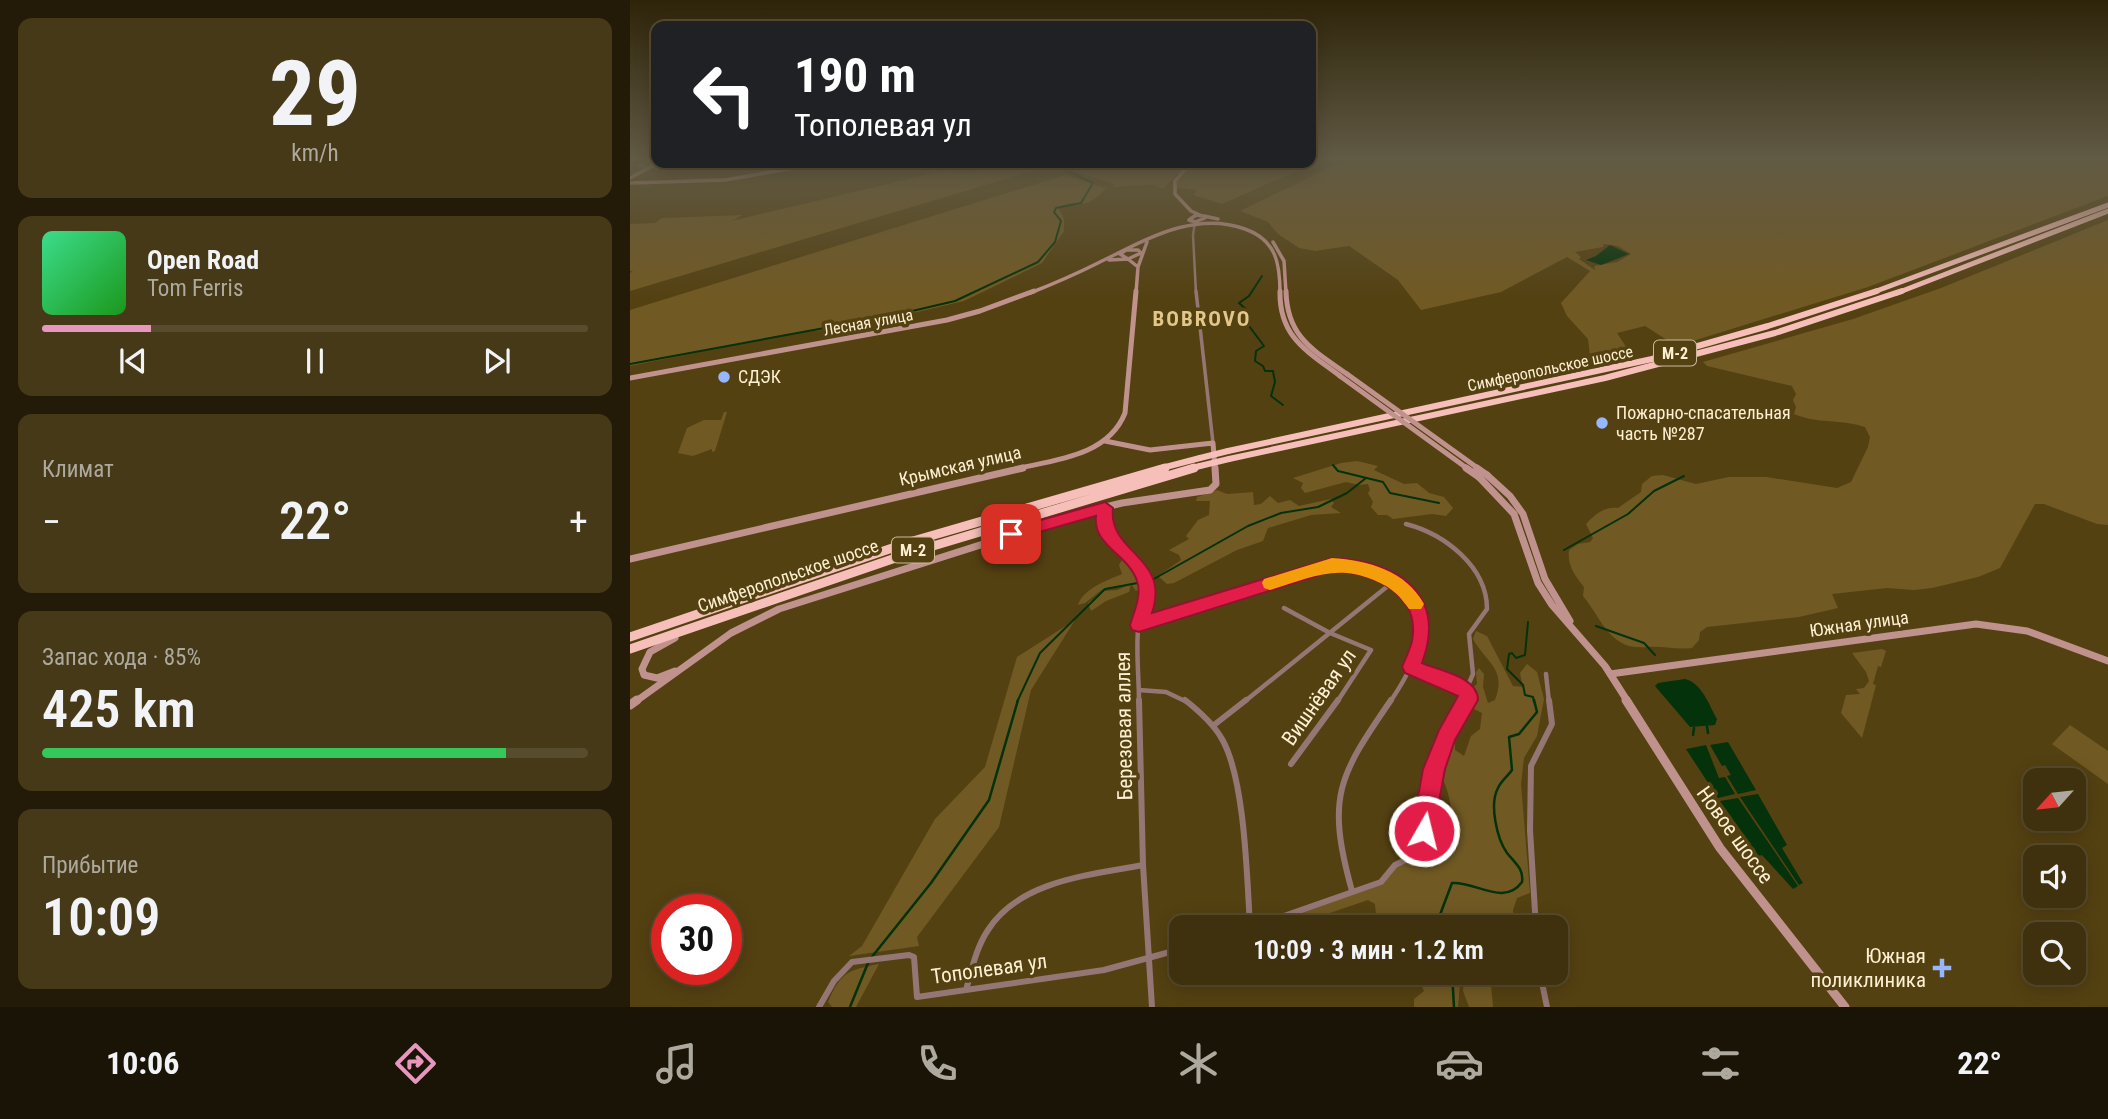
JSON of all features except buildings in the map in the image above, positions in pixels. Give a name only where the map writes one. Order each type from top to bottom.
[{"type":"highway","name":"Симферопольское шоссе","points":[[1229,455],[1597,372],[1739,335],[1904,284],[2108,205]]},
{"type":"highway","name":"Симферопольское шоссе","points":[[1229,455],[1615,376],[1775,333],[1927,283],[2108,211]]},
{"type":"highway","name":"М-2","points":[[1200,462],[1229,455]]},
{"type":"highway","name":"Симферопольское шоссе","points":[[630,649],[791,590],[975,530],[1200,462]]},
{"type":"highway","name":"Симферопольское шоссе","points":[[630,637],[810,573],[961,525],[1200,462]]},
{"type":"street","points":[[1186,205],[1202,215],[1253,229],[1278,247],[1285,264],[1287,311],[1293,328],[1343,375]]},
{"type":"street","points":[[1189,218],[1192,211]]},
{"type":"street","points":[[1177,227],[1189,218],[1202,215]]},
{"type":"street","points":[[1102,262],[1177,227],[1205,219],[1202,215]]},
{"type":"street","points":[[1189,218],[1195,222],[1233,224],[1250,230],[1267,241],[1279,259],[1281,310],[1287,329],[1298,343],[1343,375]]},
{"type":"street","points":[[630,705],[746,624],[779,609],[969,546],[1105,508],[1210,490],[1216,484],[1196,292],[1193,235],[1195,222]]},
{"type":"street","points":[[1105,441],[1117,430],[1125,413],[1138,267],[1144,246],[1154,237]]},
{"type":"street","points":[[1123,251],[1135,249],[1141,253]]},
{"type":"street","points":[[1123,251],[1121,256],[1129,258],[1138,267]]},
{"type":"street","points":[[1102,262],[1129,258],[1141,253]]},
{"type":"street","name":"Лесная улица","points":[[630,377],[958,317],[1024,295],[1102,262]]},
{"type":"street","name":"Новое шоссе","points":[[1343,375],[1483,476],[1514,514],[1538,583],[1552,605],[1610,674],[1712,837],[1845,1007]]},
{"type":"street","points":[[1105,441],[1150,450],[1213,443]]},
{"type":"street","name":"Крымская улица","points":[[630,559],[1055,460],[1085,451],[1105,441]]},
{"type":"street","name":"Березовая аллея","points":[[1105,508],[1103,522],[1110,538],[1129,556],[1146,580],[1146,604],[1139,625],[1139,690],[1143,865],[1152,1007]]},
{"type":"street","points":[[1286,915],[1381,882],[1395,864],[1422,852],[1425,810],[1434,769],[1446,736],[1468,700],[1466,690],[1474,674],[1469,634],[1486,614],[1487,608],[1478,577],[1446,541],[1420,527],[1406,524]]},
{"type":"street","points":[[1139,625],[1332,565],[1354,565],[1394,581],[1406,590],[1416,607],[1421,624],[1421,640],[1411,667],[1362,742],[1342,783],[1339,824],[1341,852],[1352,891]]},
{"type":"street","name":"Вишнёвая ул","points":[[1214,725],[1394,581]]},
{"type":"street","points":[[695,659],[674,672],[657,678],[644,675],[642,669],[650,652],[666,641],[791,590]]},
{"type":"street","points":[[1284,608],[1330,633]]},
{"type":"street","name":"Южная улица","points":[[1610,674],[1976,624],[2001,625],[2024,630],[2108,661]]},
{"type":"street","name":"Вишнёвая ул","points":[[1291,764],[1355,677],[1371,650],[1330,633]]},
{"type":"street","points":[[1411,667],[1466,690]]},
{"type":"street","points":[[1535,915],[1530,830],[1531,766],[1552,724],[1546,674]]},
{"type":"street","points":[[1139,690],[1175,693],[1184,697],[1221,733],[1231,755],[1238,783],[1249,915]]},
{"type":"street","points":[[966,990],[976,953],[994,921],[1014,900],[1041,888],[1143,865]]},
{"type":"street","name":"Тополевая ул","points":[[819,1007],[834,981],[852,962],[909,955],[914,957],[917,997],[1104,970],[1169,953]]},
{"type":"street","points":[[1542,985],[1547,1007]]},
{"type":"shaded area","points":[[799,205],[918,205],[630,291],[630,273],[633,271],[630,271],[630,224],[655,223],[662,218],[743,215],[731,221]]},
{"type":"shaded area","points":[[968,205],[1063,205],[1058,207],[1064,219],[1064,231],[1042,263],[964,301],[858,326],[787,334],[630,366],[630,310]]},
{"type":"shaded area","points":[[1252,205],[2084,205],[1868,287],[1683,344],[1670,342],[1645,326],[1617,333],[1632,356],[1591,365],[1588,339],[1567,316],[1561,303],[1590,271],[1567,257],[1501,292],[1421,310],[1398,280],[1349,246],[1315,251],[1299,248],[1278,234],[1268,222],[1240,211]],"holes":[[[1604,244],[1618,246],[1631,254],[1617,262],[1594,266],[1595,270],[1579,259],[1581,257],[1575,252],[1603,247]]]},
{"type":"shaded area","points":[[2108,220],[2108,525],[2097,524],[2044,504],[2035,504],[2000,568],[1978,577],[1932,588],[1887,588],[1832,594],[1838,608],[1799,617],[1707,627],[1700,632],[1699,640],[1692,648],[1635,647],[1609,633],[1583,596],[1584,587],[1569,561],[1569,550],[1578,544],[1590,542],[1593,538],[1586,524],[1596,514],[1609,508],[1618,508],[1641,492],[1642,484],[1652,476],[1663,475],[1696,484],[1729,477],[1766,477],[1837,488],[1851,482],[1868,447],[1870,437],[1865,427],[1794,414],[1796,407],[1793,400],[1796,394],[1792,386],[1707,366],[1703,362],[1853,319],[1941,288]]},
{"type":"shaded area","points":[[1610,245],[1629,254],[1601,265],[1586,260],[1596,256]]},
{"type":"shaded area","points":[[724,412],[727,412],[715,451],[712,452],[712,449],[693,456],[678,453],[687,428],[704,420],[721,420]]},
{"type":"shaded area","points":[[1357,461],[1378,466],[1374,470],[1404,484],[1417,483],[1429,493],[1444,497],[1453,508],[1446,516],[1432,514],[1393,519],[1387,515],[1378,515],[1371,507],[1373,502],[1368,493],[1368,484],[1346,482],[1305,493],[1301,488],[1303,483],[1293,478],[1341,463]]},
{"type":"shaded area","points":[[1217,490],[1227,494],[1253,492],[1254,505],[1261,504],[1270,496],[1278,503],[1290,500],[1299,506],[1331,499],[1334,503],[1331,507],[1341,513],[1311,515],[1268,528],[1263,541],[1237,550],[1174,583],[1167,584],[1158,576],[1181,560],[1179,555],[1169,550],[1189,539],[1186,536],[1198,520],[1209,515],[1210,501],[1196,501],[1197,497]]},
{"type":"shaded area","points":[[1123,558],[1128,559],[1129,567],[1142,578],[1143,587],[1136,591],[1131,584],[1103,589],[1078,605],[1090,590],[1122,574],[1119,565]]},
{"type":"shaded area","points":[[1131,584],[1129,592],[1106,601],[1091,611],[1088,603],[1104,591],[1117,590]]},
{"type":"shaded area","points":[[1075,620],[1031,690],[999,827],[917,937],[919,946],[849,956],[862,946],[935,819],[985,767],[1017,657]]},
{"type":"shaded area","points":[[1476,631],[1487,636],[1513,686],[1523,687],[1520,673],[1527,664],[1537,672],[1544,699],[1537,736],[1524,758],[1521,784],[1530,893],[1517,898],[1513,915],[1376,915],[1375,904],[1368,900],[1324,915],[1283,915],[1381,882],[1390,870],[1402,862],[1416,857],[1431,857],[1447,839],[1450,803],[1437,769],[1442,738],[1455,742],[1455,750],[1464,756],[1471,736],[1480,729],[1482,713],[1466,705],[1472,695],[1472,688],[1477,684],[1476,672],[1479,668],[1484,674],[1483,687],[1488,703],[1495,700],[1498,689],[1497,673],[1473,639]]},
{"type":"shaded area","points":[[1882,649],[1886,651],[1873,684],[1876,685],[1862,738],[1841,713],[1846,695],[1860,694],[1856,689],[1864,688],[1869,681],[1866,672],[1852,653]]},
{"type":"shaded area","points":[[1685,679],[1696,685],[1704,695],[1717,719],[1715,725],[1690,727],[1655,686],[1658,683]]},
{"type":"shaded area","points":[[2070,725],[2108,751],[2108,784],[2086,768],[2052,744]]},
{"type":"shaded area","points":[[1728,742],[1756,790],[1738,794],[1727,776],[1731,775],[1725,765],[1722,766],[1710,745]]},
{"type":"shaded area","points":[[1706,745],[1719,778],[1725,777],[1735,794],[1718,798],[1686,749]]},
{"type":"shaded area","points":[[1758,794],[1787,845],[1782,848],[1803,883],[1799,885],[1740,797]]},
{"type":"shaded area","points":[[1738,798],[1798,886],[1793,889],[1762,855],[1759,856],[1720,801]]},
{"type":"shaded area","points":[[879,964],[856,1007],[832,1007],[828,1002],[842,978],[860,968]]},
{"type":"shaded area","points":[[1421,985],[1460,985],[1458,1007],[1414,1007],[1414,999],[1424,991]]},
{"type":"shaded area","points":[[1463,985],[1491,985],[1493,1007],[1469,1007]]},
{"type":"waterway","points":[[630,364],[895,315],[955,301],[1038,262],[1055,242],[1061,221],[1054,212],[1056,208],[1071,205]]},
{"type":"waterway","points":[[1262,276],[1249,296],[1239,303],[1249,312],[1249,326],[1264,346],[1256,351],[1255,361],[1263,366],[1265,371],[1273,371],[1275,382],[1271,396],[1283,405]]},
{"type":"waterway","points":[[1333,465],[1338,471],[1383,482],[1390,493],[1439,503]]},
{"type":"waterway","points":[[1564,550],[1628,514],[1654,491],[1684,476]]},
{"type":"waterway","points":[[1152,580],[1248,526],[1281,513],[1318,507],[1347,493],[1366,478]]},
{"type":"waterway","points":[[1017,702],[1040,653],[1105,589],[1143,582]]},
{"type":"waterway","points":[[1528,622],[1525,655],[1516,658],[1512,653],[1509,654],[1507,669],[1523,685],[1525,695],[1533,697],[1534,702]]},
{"type":"waterway","points":[[1596,626],[1644,643],[1655,655]]},
{"type":"waterway","points":[[871,958],[931,883],[989,800],[1018,700]]},
{"type":"waterway","points":[[1440,915],[1452,883],[1498,893],[1515,889],[1522,882],[1520,870],[1500,839],[1494,803],[1499,785],[1512,770],[1509,737],[1519,734],[1537,712],[1534,700]]},
{"type":"waterway","points":[[1707,726],[1708,733]]},
{"type":"waterway","points":[[1693,735],[1694,728]]},
{"type":"waterway","points":[[850,1007],[868,963]]},
{"type":"waterway","points":[[1453,985],[1454,1007]]},
{"type":"slow traffic","points":[[1270,583],[1312,569],[1354,565],[1394,581],[1406,590],[1415,604]]},
{"type":"place","name":"СДЭК","points":[[724,377]]},
{"type":"place","name":"Пожарно-спасательная часть №287","points":[[1602,423]]},
{"type":"place","name":"Южная поликлиника","points":[[1942,968]]},
{"type":"district","name":"BOBROVO","points":[[1202,319]]},
{"type":"route","points":[[1011,534],[1105,508],[1103,522],[1110,538],[1143,572],[1146,580],[1146,604],[1139,625],[1312,569],[1332,565],[1354,565],[1394,581],[1406,590],[1416,607],[1421,624],[1418,653],[1411,667],[1466,690],[1468,694],[1468,700],[1446,736],[1434,769],[1425,810],[1424,831]]}]
